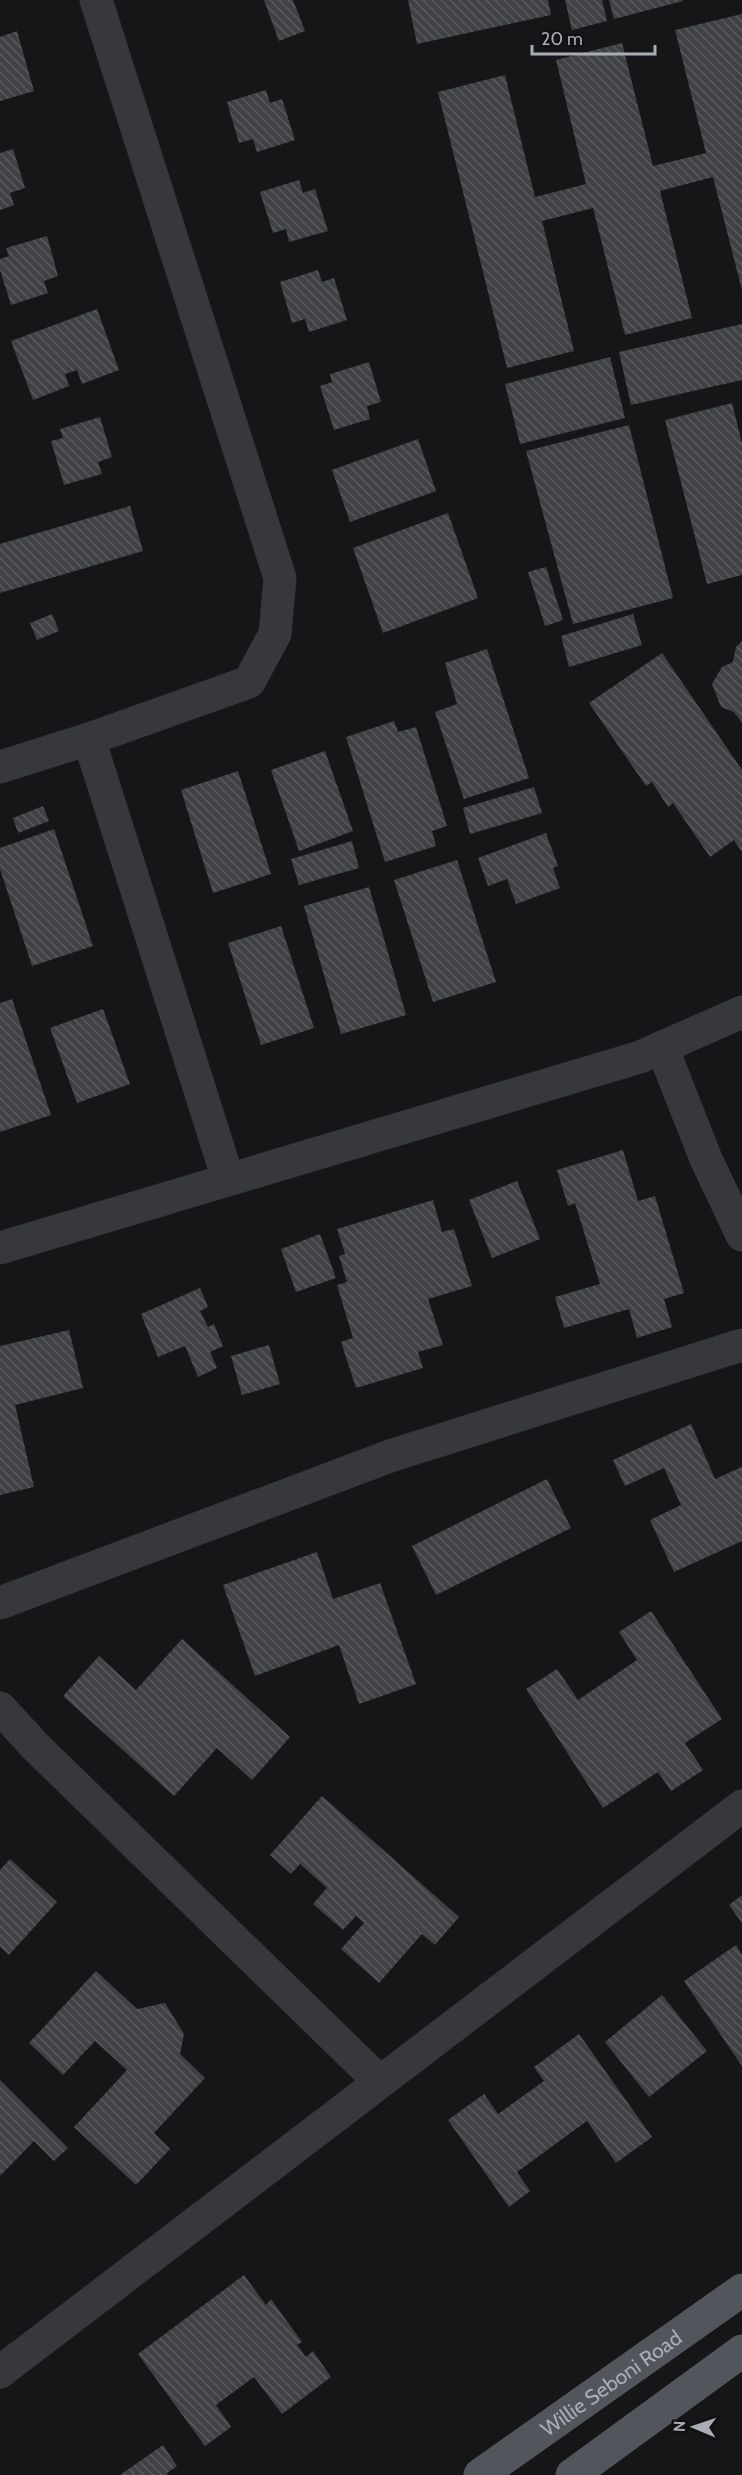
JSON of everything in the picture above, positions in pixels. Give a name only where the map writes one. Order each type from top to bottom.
[{"type":"main road","name":"Willie Seboni Road","points":[[480,2475],[742,2290]]},
{"type":"main road","points":[[572,2475],[742,2351]]},
{"type":"street","points":[[0,767],[89,739],[249,682],[275,634],[280,578],[96,0]]},
{"type":"street","points":[[89,739],[228,1179]]},
{"type":"street","points":[[0,1248],[640,1057],[742,1012]]},
{"type":"street","points":[[663,1047],[706,1159],[742,1235]]},
{"type":"street","points":[[0,1603],[390,1456],[742,1345]]},
{"type":"street","points":[[0,1708],[35,1746],[379,2081]]},
{"type":"street","points":[[0,2372],[742,1806]]},
{"type":"building","points":[[264,0],[293,0],[305,31],[279,41]]},
{"type":"building","points":[[408,0],[548,0],[551,15],[417,44]]},
{"type":"building","points":[[565,0],[602,0],[607,21],[572,30]]},
{"type":"building","points":[[609,0],[683,0],[683,1],[614,19]]},
{"type":"building","points":[[742,14],[742,290],[713,177],[660,191],[692,318],[625,335],[593,208],[542,221],[574,351],[507,368],[438,92],[505,75],[535,197],[586,184],[556,60],[622,43],[653,166],[706,153],[675,30]]},
{"type":"building","points":[[17,31],[34,91],[0,101],[0,37]]},
{"type":"building","points":[[266,90],[270,103],[282,99],[295,140],[257,152],[253,139],[239,143],[227,102]]},
{"type":"building","points":[[13,149],[25,188],[10,193],[14,205],[0,210],[0,153]]},
{"type":"building","points":[[299,180],[303,193],[315,189],[328,231],[289,242],[286,229],[273,233],[260,192]]},
{"type":"building","points":[[47,236],[58,276],[44,281],[48,293],[11,305],[0,270],[0,259],[9,256],[6,248]]},
{"type":"building","points":[[318,270],[322,282],[334,278],[347,320],[309,332],[305,319],[292,323],[280,282]]},
{"type":"building","points":[[97,309],[119,370],[82,384],[77,370],[65,374],[69,386],[33,400],[11,341]]},
{"type":"building","points":[[742,324],[742,380],[631,405],[619,352]]},
{"type":"building","points":[[610,357],[625,418],[520,444],[505,384]]},
{"type":"building","points":[[369,362],[381,402],[367,406],[370,419],[334,430],[320,386],[332,382],[330,374]]},
{"type":"building","points":[[732,403],[742,443],[742,575],[707,584],[665,420]]},
{"type":"building","points":[[100,417],[112,457],[98,462],[102,474],[64,485],[51,441],[63,438],[60,429]]},
{"type":"building","points":[[629,425],[673,598],[573,624],[526,451]]},
{"type":"building","points":[[418,439],[436,491],[350,522],[332,470]]},
{"type":"building","points":[[130,506],[143,551],[0,593],[0,544]]},
{"type":"building","points":[[448,513],[478,598],[383,633],[353,548]]},
{"type":"building","points":[[546,567],[563,620],[545,626],[528,572]]},
{"type":"building","points":[[52,614],[59,631],[37,640],[30,623]]},
{"type":"building","points":[[633,614],[642,645],[569,667],[561,636]]},
{"type":"building","points":[[742,641],[742,723],[734,712],[721,707],[712,684],[722,667],[733,662],[736,647]]},
{"type":"building","points":[[487,649],[529,778],[464,799],[435,712],[457,704],[445,663]]},
{"type":"building","points":[[662,653],[742,770],[742,852],[734,840],[710,857],[673,803],[668,807],[652,782],[646,786],[589,703]]},
{"type":"building","points":[[394,721],[398,732],[416,727],[447,826],[432,831],[436,846],[385,862],[346,737]]},
{"type":"building","points":[[325,751],[353,831],[299,851],[271,770]]},
{"type":"building","points":[[238,771],[271,874],[213,893],[181,790]]},
{"type":"building","points":[[534,787],[542,813],[470,834],[463,808]]},
{"type":"building","points":[[43,806],[49,821],[18,833],[13,818]]},
{"type":"building","points":[[54,829],[93,946],[32,966],[0,869],[0,848]]},
{"type":"building","points":[[546,833],[558,866],[553,868],[560,888],[516,904],[507,879],[488,886],[478,858]]},
{"type":"building","points":[[352,841],[359,868],[299,885],[291,859]]},
{"type":"building","points":[[457,860],[496,982],[433,1002],[394,880]]},
{"type":"building","points":[[369,887],[406,1015],[341,1034],[304,906]]},
{"type":"building","points":[[281,926],[314,1028],[261,1045],[228,943]]},
{"type":"building","points":[[12,999],[51,1115],[0,1132],[0,1003]]},
{"type":"building","points":[[103,1009],[130,1084],[77,1103],[50,1028]]},
{"type":"building","points":[[623,1150],[638,1201],[655,1196],[684,1293],[664,1299],[672,1327],[637,1338],[629,1309],[564,1328],[555,1297],[600,1284],[575,1203],[568,1206],[557,1170]]},
{"type":"building","points":[[517,1181],[540,1239],[492,1258],[469,1200]]},
{"type":"building","points":[[433,1200],[442,1232],[454,1229],[472,1286],[428,1299],[443,1345],[418,1352],[423,1368],[356,1388],[341,1342],[353,1338],[337,1285],[347,1282],[339,1256],[345,1254],[337,1229]]},
{"type":"building","points":[[320,1234],[336,1278],[296,1292],[281,1249]]},
{"type":"building","points":[[200,1288],[208,1307],[200,1311],[208,1327],[214,1324],[223,1346],[210,1352],[217,1368],[198,1377],[185,1346],[158,1357],[141,1314]]},
{"type":"building","points":[[69,1330],[83,1388],[15,1405],[34,1487],[0,1495],[0,1346]]},
{"type":"building","points":[[269,1345],[280,1384],[242,1395],[231,1356]]},
{"type":"building","points":[[691,1424],[715,1479],[742,1467],[742,1541],[674,1572],[650,1520],[681,1505],[664,1468],[625,1486],[613,1460]]},
{"type":"building","points":[[547,1479],[571,1528],[436,1595],[412,1546]]},
{"type":"building","points":[[317,1552],[333,1599],[380,1583],[416,1684],[359,1704],[339,1645],[255,1676],[223,1585]]},
{"type":"building","points":[[651,1611],[722,1719],[685,1743],[703,1770],[671,1791],[658,1772],[603,1808],[526,1689],[557,1669],[578,1700],[637,1660],[619,1632]]},
{"type":"building","points":[[182,1639],[290,1737],[252,1780],[217,1748],[174,1796],[63,1696],[99,1656],[136,1690]]},
{"type":"building","points":[[322,1796],[459,1917],[435,1945],[422,1934],[379,1983],[341,1949],[364,1923],[356,1916],[343,1930],[313,1904],[327,1888],[300,1864],[291,1874],[270,1855]]},
{"type":"building","points":[[10,1859],[57,1902],[9,1955],[0,1947],[0,1870]]},
{"type":"building","points":[[742,1895],[742,1923],[729,1905]]},
{"type":"building","points":[[736,1945],[742,1955],[742,2066],[684,1981]]},
{"type":"building","points":[[96,1971],[137,2009],[165,2003],[184,2034],[180,2054],[205,2078],[154,2133],[170,2149],[136,2185],[74,2127],[127,2070],[95,2041],[63,2075],[29,2043]]},
{"type":"building","points":[[662,1995],[707,2051],[649,2097],[605,2042]]},
{"type":"building","points":[[579,2034],[652,2137],[616,2163],[587,2121],[517,2172],[530,2191],[509,2207],[448,2120],[484,2094],[498,2114],[544,2081],[534,2067]]},
{"type":"building","points":[[0,2080],[68,2148],[54,2161],[34,2141],[0,2176]]},
{"type":"building","points":[[244,2275],[266,2305],[271,2299],[302,2342],[297,2345],[306,2357],[313,2351],[331,2377],[282,2414],[254,2377],[216,2405],[231,2427],[205,2446],[138,2354]]},
{"type":"building","points":[[163,2445],[177,2466],[167,2473],[168,2475],[120,2475]]}]
